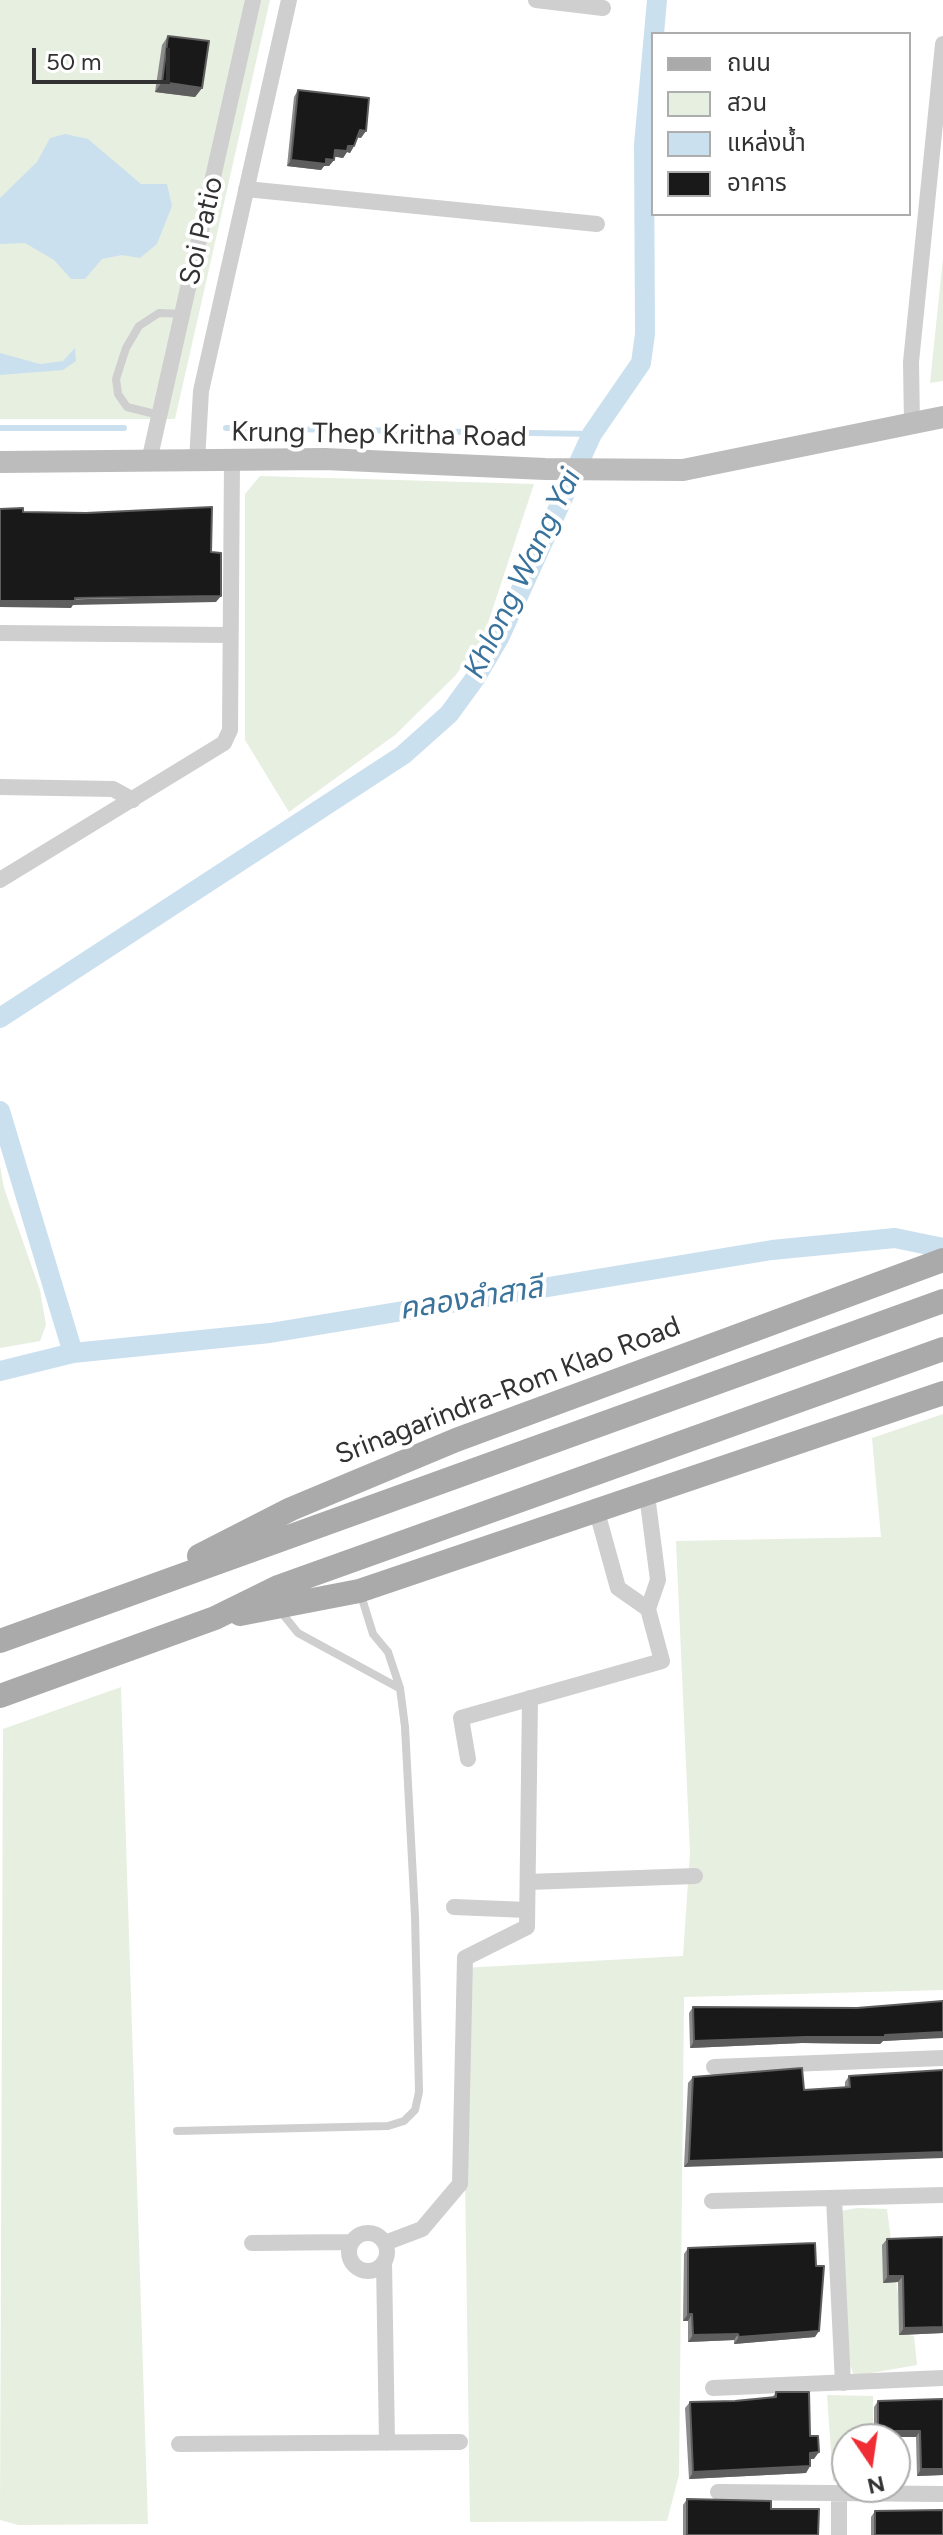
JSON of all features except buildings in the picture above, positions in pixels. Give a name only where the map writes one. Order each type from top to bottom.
[{"type":"main road","name":"Krung Thep Kritha Road","points":[[0,462],[325,459],[545,469],[693,469],[943,417]]},
{"type":"main road","name":"Srinagarindra-Rom Klao Road","points":[[105,1604],[291,1509],[456,1440],[943,1260]]},
{"type":"main road","name":"Srinagarindra-Rom Klao Road","points":[[0,1641],[943,1301]]},
{"type":"main road","points":[[0,1696],[215,1618],[278,1587],[943,1349]]},
{"type":"main road","points":[[215,1618],[359,1591],[943,1393]]},
{"type":"street","name":"Soi Patio","points":[[149,461],[253,0]]},
{"type":"street","points":[[197,461],[201,391],[289,0]]},
{"type":"street","points":[[536,0],[603,8]]},
{"type":"street","points":[[912,424],[911,362],[943,44]]},
{"type":"street","points":[[246,189],[597,224]]},
{"type":"street","points":[[0,880],[224,743],[230,730],[232,461]]},
{"type":"street","points":[[0,633],[230,635]]},
{"type":"street","points":[[0,787],[113,789],[133,800]]},
{"type":"street","points":[[468,1759],[461,1718],[662,1661],[648,1609],[658,1580],[647,1495]]},
{"type":"street","points":[[597,1512],[618,1588],[648,1609]]},
{"type":"street","points":[[385,2243],[422,2229],[460,2184],[465,1958],[527,1927],[530,1698]]},
{"type":"street","points":[[528,1882],[695,1876]]},
{"type":"street","points":[[454,1907],[527,1910]]},
{"type":"street","points":[[714,2067],[943,2058]]},
{"type":"street","points":[[712,2201],[943,2195]]},
{"type":"street","points":[[834,2198],[843,2383]]},
{"type":"street","points":[[252,2243],[352,2242],[369,2233],[385,2243]]},
{"type":"street","points":[[352,2242],[350,2259],[357,2268],[375,2270],[384,2262]]},
{"type":"street","points":[[385,2243],[387,2443]]},
{"type":"street","points":[[713,2388],[943,2378]]},
{"type":"street","points":[[179,2444],[460,2442]]},
{"type":"street","points":[[718,2492],[831,2493]]},
{"type":"street","points":[[911,2494],[943,2494]]},
{"type":"street","points":[[839,2503],[839,2535]]},
{"type":"lane","points":[[160,416],[127,407],[118,394],[116,379],[126,348],[139,326],[159,313],[183,314]]},
{"type":"lane","points":[[177,2131],[388,2126],[404,2121],[415,2110],[419,2092],[415,1916],[400,1688],[388,1652],[373,1634],[359,1591]]},
{"type":"lane","points":[[278,1608],[298,1633],[400,1688]]},
{"type":"green space","points":[[0,0],[270,0],[175,419],[0,419]]},
{"type":"green space","points":[[943,258],[943,381],[930,383]]},
{"type":"green space","points":[[260,476],[534,484],[483,638],[455,676],[395,735],[289,812],[245,740],[245,494]]},
{"type":"green space","points":[[0,1166],[4,1188],[40,1290],[46,1325],[40,1341],[0,1348]]},
{"type":"green space","points":[[943,1414],[943,1990],[684,1997],[679,2475],[667,2521],[470,2522],[462,1968],[683,1956],[690,1853],[676,1541],[881,1537],[872,1438]]},
{"type":"green space","points":[[121,1687],[148,2524],[18,2525],[0,2520],[3,1729]]},
{"type":"green space","points":[[887,2209],[903,2334],[914,2336],[917,2365],[854,2376],[850,2365],[841,2211]]},
{"type":"green space","points":[[827,2395],[873,2396],[873,2423],[831,2423],[831,2452]]},
{"type":"water","points":[[65,134],[88,139],[141,184],[167,184],[172,206],[157,244],[140,258],[122,255],[102,259],[85,279],[71,279],[54,260],[25,243],[0,244],[0,198],[37,162],[50,138]]},
{"type":"water","points":[[75,348],[76,361],[63,370],[0,375],[0,353],[40,364],[63,361]]},
{"type":"waterway","name":"Khlong Wang Yai","points":[[654,32],[657,0]]},
{"type":"waterway","name":"Khlong Wang Yai","points":[[0,1018],[403,755],[449,714],[476,677],[499,638],[592,434],[641,363],[645,334],[644,145],[651,67]]},
{"type":"waterway","points":[[0,428],[124,428]]},
{"type":"waterway","points":[[226,428],[592,434]]},
{"type":"waterway","points":[[0,1111],[73,1353]]},
{"type":"waterway","name":"คลองลำสาลี","points":[[0,1371],[73,1353],[270,1333],[772,1250],[895,1238],[943,1248]]}]
